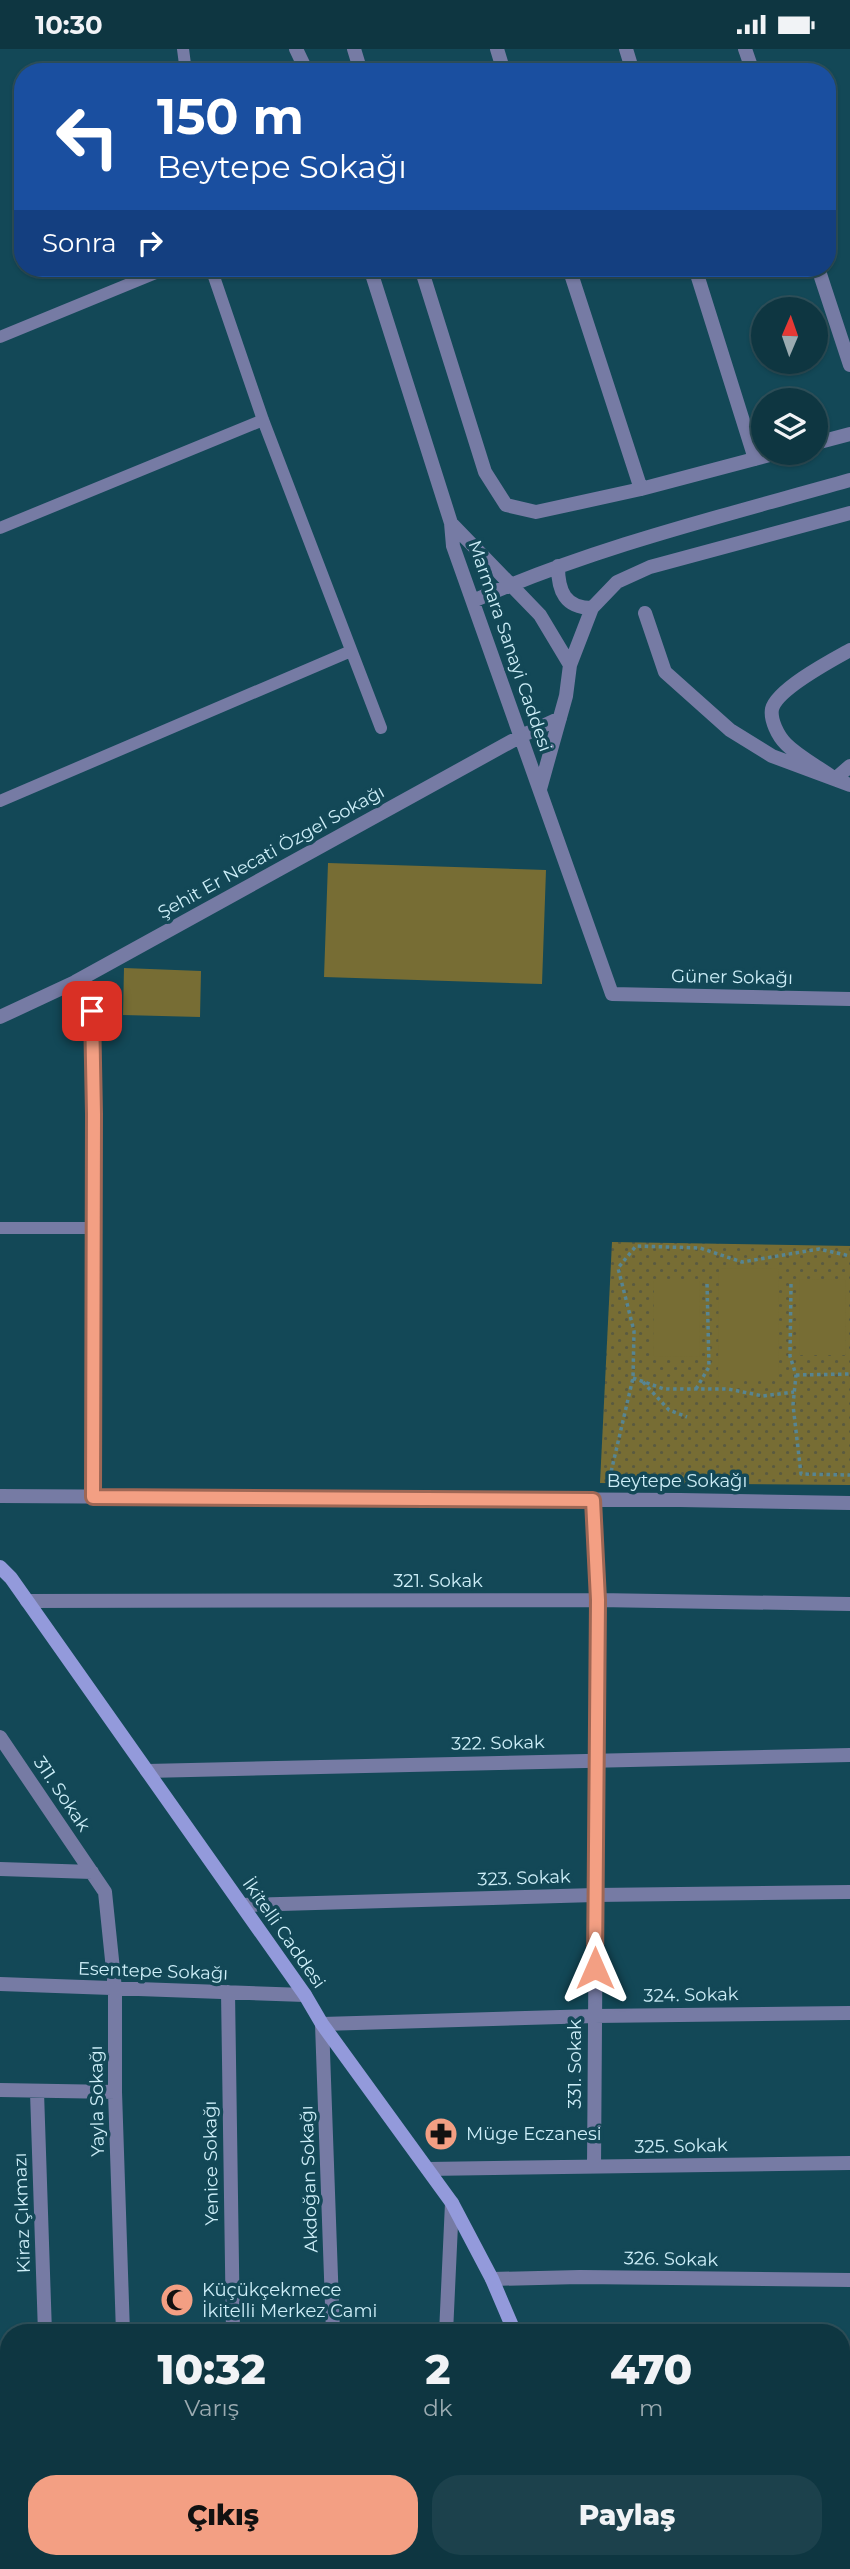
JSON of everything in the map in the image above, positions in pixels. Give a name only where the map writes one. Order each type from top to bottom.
[{"type":"street","name":"Marmara Sanayi Caddesi","points":[[373,277],[452,523],[453,546],[612,994]]},
{"type":"street","points":[[424,277],[485,472],[506,505],[536,512],[641,489],[751,460]]},
{"type":"street","points":[[572,277],[641,489]]},
{"type":"street","points":[[698,277],[751,446]]},
{"type":"street","points":[[821,277],[850,365]]},
{"type":"street","points":[[828,440],[850,434]]},
{"type":"street","points":[[473,601],[558,566],[629,542],[850,481]]},
{"type":"street","points":[[540,789],[566,696],[570,665],[592,608],[617,582],[650,567],[850,513]]},
{"type":"street","points":[[452,523],[540,615],[570,665]]},
{"type":"street","points":[[558,566],[561,590],[570,603],[579,608],[592,608]]},
{"type":"street","points":[[645,613],[665,672],[730,730],[772,756],[850,785]]},
{"type":"street","points":[[835,779],[785,742],[772,720],[772,708],[776,701],[803,679],[850,650]]},
{"type":"street","name":"Şehit Er Necati Özgel Sokağı","points":[[0,1017],[75,982],[521,736],[560,718]]},
{"type":"street","points":[[835,779],[850,766]]},
{"type":"street","name":"Güner Sokağı","points":[[612,994],[850,999]]},
{"type":"street","points":[[92,1011],[93,1497]]},
{"type":"street","name":"Beytepe Sokağı","points":[[0,1496],[850,1503]]},
{"type":"street","name":"331. Sokak","points":[[594,2167],[599,1500]]},
{"type":"street","name":"İkitelli Caddesi","points":[[0,1567],[27,1601],[305,1995],[322,2024],[452,2203],[492,2279],[511,2324]]},
{"type":"street","name":"321. Sokak","points":[[27,1601],[598,1600],[850,1604]]},
{"type":"street","name":"311. Sokak","points":[[0,1737],[92,1872]]},
{"type":"street","name":"322. Sokak","points":[[147,1771],[850,1755]]},
{"type":"street","points":[[0,1869],[92,1872]]},
{"type":"street","name":"Yayla Sokağı","points":[[92,1872],[105,1892],[115,1989],[123,2324]]},
{"type":"street","name":"323. Sokak","points":[[242,1905],[595,1895],[850,1892]]},
{"type":"street","name":"Esentepe Sokağı","points":[[0,1984],[305,1995]]},
{"type":"street","name":"Yenice Sokağı","points":[[228,1992],[233,2324]]},
{"type":"street","name":"324. Sokak","points":[[322,2024],[595,2016],[850,2013]]},
{"type":"street","name":"Akdoğan Sokağı","points":[[322,2024],[333,2324]]},
{"type":"street","points":[[0,2090],[116,2092]]},
{"type":"street","name":"Kiraz Çıkmazı","points":[[37,2092],[45,2324]]},
{"type":"street","name":"325. Sokak","points":[[428,2169],[850,2163]]},
{"type":"street","points":[[446,2324],[452,2203]]},
{"type":"street","name":"326. Sokak","points":[[492,2279],[580,2277],[850,2280]]},
{"type":"lane","points":[[0,337],[146,277]]},
{"type":"lane","points":[[214,277],[263,420],[381,727]]},
{"type":"lane","points":[[0,528],[263,420]]},
{"type":"lane","points":[[0,801],[351,651]]},
{"type":"lane","points":[[0,1228],[92,1228]]},
{"type":"path","points":[[599,1500],[633,1378],[634,1331],[618,1268],[636,1247],[701,1248],[742,1262],[819,1249],[850,1256]]},
{"type":"path","points":[[695,1390],[709,1367],[707,1283]]},
{"type":"path","points":[[791,1284],[790,1356],[796,1375],[793,1405],[801,1475],[850,1475]]},
{"type":"path","points":[[796,1375],[850,1374]]},
{"type":"path","points":[[633,1378],[664,1389],[728,1389],[763,1396],[794,1392]]},
{"type":"path","points":[[641,1381],[669,1410],[687,1417]]},
{"type":"shaded area","points":[[328,863],[546,870],[542,984],[324,977]]},
{"type":"shaded area","points":[[124,968],[201,971],[200,1017],[123,1015]]},
{"type":"shaded area","points":[[612,1242],[850,1246],[850,1485],[600,1483]]},
{"type":"shaded area","points":[[719,1268],[779,1269],[778,1379],[718,1379]]},
{"type":"shaded area","points":[[800,1279],[846,1280],[845,1355],[799,1355]]},
{"type":"shaded area","points":[[654,1281],[700,1281],[699,1357],[653,1356]]},
{"type":"place","name":"Müge Eczanesi","points":[[441,2134]]},
{"type":"place","name":"Küçükçekmece İkitelli Merkez Cami","points":[[177,2300]]},
{"type":"route","points":[[92,1011],[93,1497],[593,1500],[598,1600],[595,1968]]}]
